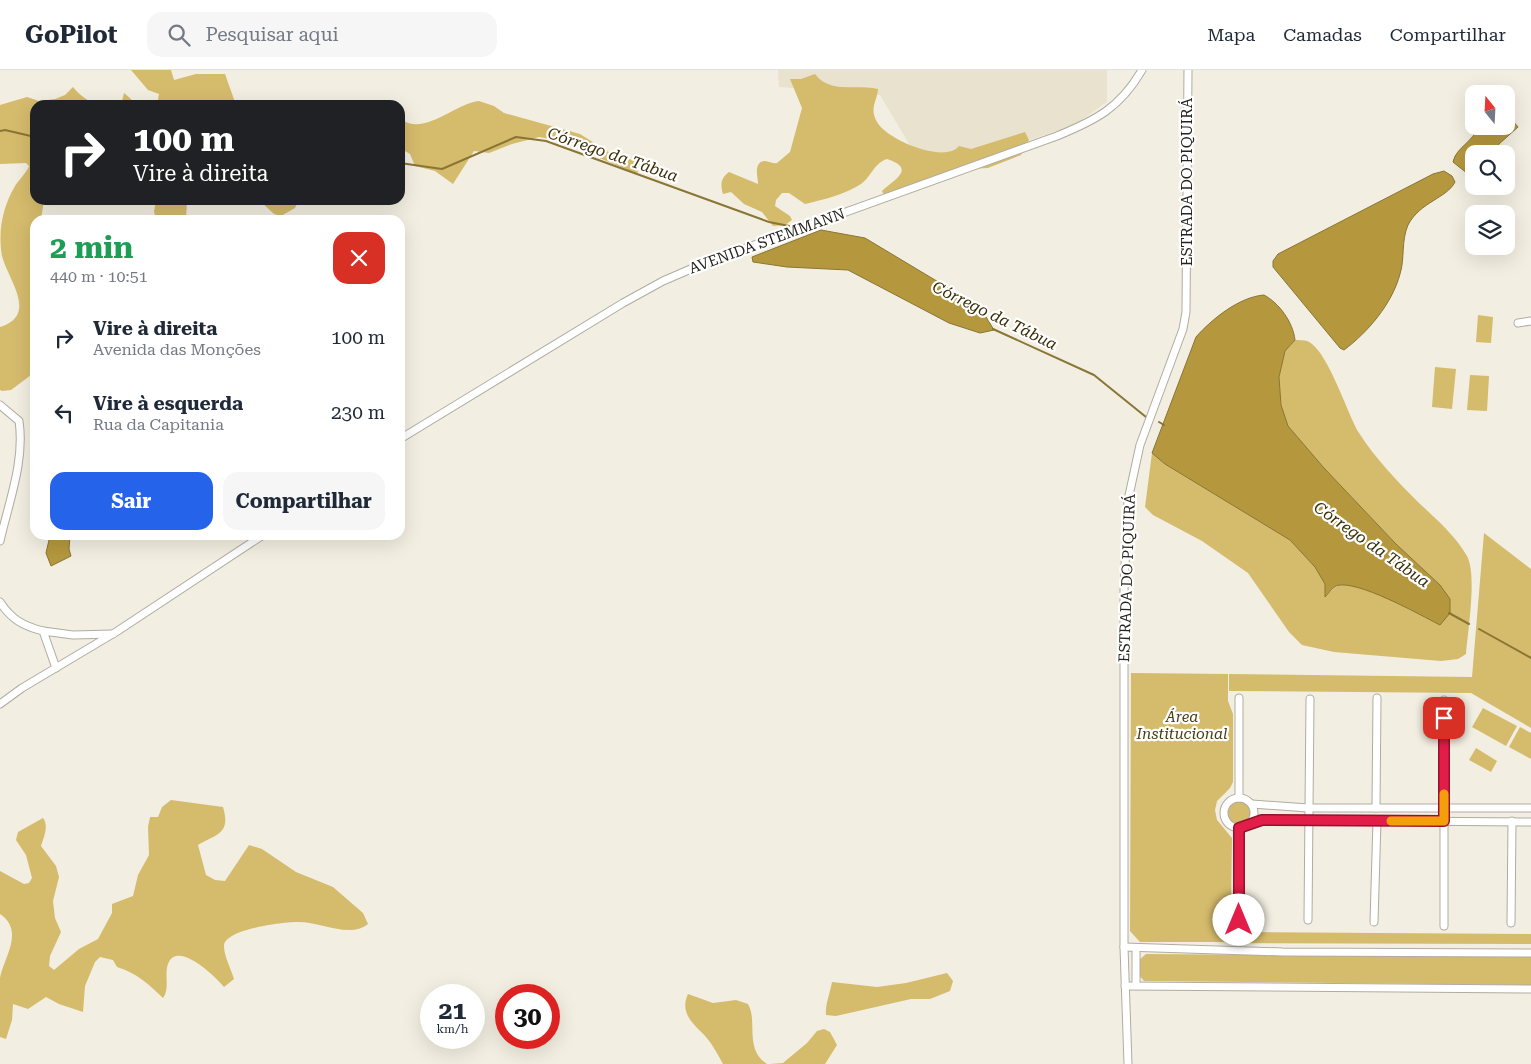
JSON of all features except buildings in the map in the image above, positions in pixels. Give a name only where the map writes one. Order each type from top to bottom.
[{"type":"street","name":"AVENIDA STEMMANN","points":[[405,436],[622,303],[663,282],[707,262],[1057,136],[1094,120],[1124,94],[1142,70]]},
{"type":"street","name":"ESTRADA DO PIQUIRÁ","points":[[1128,1064],[1124,947],[1124,589],[1128,500],[1140,446],[1183,329],[1186,312],[1188,70]]},
{"type":"street","points":[[1518,323],[1531,321]]},
{"type":"street","points":[[0,405],[19,421],[21,445],[0,541]]},
{"type":"street","points":[[0,704],[114,634],[255,540]]},
{"type":"street","points":[[0,602],[10,616],[26,627],[74,635],[114,634]]},
{"type":"street","points":[[43,631],[56,668]]},
{"type":"street","points":[[1239,698],[1239,798]]},
{"type":"street","points":[[1308,920],[1310,698]]},
{"type":"street","points":[[1376,808],[1377,698]]},
{"type":"street","points":[[1444,700],[1444,926]]},
{"type":"street","points":[[1239,798],[1252,804],[1308,808],[1531,808]]},
{"type":"street","points":[[1239,798],[1228,804],[1224,813],[1230,825],[1239,828],[1252,822],[1308,820],[1531,822]]},
{"type":"street","points":[[1252,804],[1255,813],[1252,822]]},
{"type":"street","points":[[1374,922],[1377,821]]},
{"type":"street","points":[[1510,922],[1512,822]]},
{"type":"street","points":[[1239,828],[1239,920]]},
{"type":"street","points":[[1124,947],[1136,949],[1531,953]]},
{"type":"street","points":[[1136,949],[1136,985]]},
{"type":"street","points":[[1125,986],[1531,989]]},
{"type":"shaded area","points":[[778,70],[1107,70],[1107,102],[1076,124],[928,176],[880,95],[779,87]]},
{"type":"green space","points":[[131,70],[171,70],[174,80],[196,74],[225,74],[234,100],[158,100],[159,94],[148,90]]},
{"type":"green space","points":[[815,74],[828,84],[836,86],[878,89],[874,109],[877,122],[892,136],[916,148],[942,152],[952,151],[959,146],[971,149],[1025,132],[1029,140],[1021,155],[988,168],[967,169],[904,191],[899,197],[893,199],[884,195],[882,191],[902,171],[901,167],[896,163],[887,159],[879,164],[861,184],[834,196],[805,204],[789,193],[782,193],[776,200],[775,206],[790,216],[792,220],[785,225],[773,226],[762,212],[744,204],[731,192],[723,194],[722,182],[729,172],[758,184],[758,164],[764,161],[777,163],[790,152],[802,108],[790,79],[801,79]]},
{"type":"green space","points":[[73,87],[88,100],[47,100],[65,95]]},
{"type":"green space","points":[[124,93],[131,99],[122,100]]},
{"type":"green space","points":[[27,97],[36,100],[30,100],[30,205],[43,205],[42,215],[30,215],[30,376],[11,390],[2,391],[0,390],[0,327],[12,321],[18,314],[19,306],[18,296],[2,256],[1,225],[10,196],[29,166],[26,163],[0,164],[0,105]]},
{"type":"green space","points":[[479,101],[494,106],[504,113],[580,134],[615,156],[637,161],[640,165],[637,174],[597,157],[578,144],[539,137],[512,144],[489,153],[474,151],[453,184],[435,171],[415,166],[410,154],[405,151],[405,121],[422,124],[442,117],[470,103]]},
{"type":"green space","points":[[155,205],[187,205],[186,215],[155,215]]},
{"type":"green space","points":[[264,205],[296,205],[295,208],[283,215],[274,214]]},
{"type":"green space","points":[[1478,315],[1493,317],[1491,343],[1476,342]]},
{"type":"green space","points":[[1295,340],[1307,341],[1322,356],[1336,382],[1354,424],[1365,442],[1394,478],[1451,534],[1467,556],[1470,564],[1472,589],[1470,618],[1466,654],[1458,659],[1441,661],[1334,652],[1302,645],[1289,632],[1248,573],[1202,541],[1153,515],[1145,507],[1152,453],[1165,464],[1290,540],[1315,567],[1325,584],[1326,596],[1338,586],[1348,585],[1360,588],[1441,625],[1440,585],[1396,544],[1324,468],[1288,426],[1281,405],[1279,377],[1285,351]]},
{"type":"green space","points":[[1435,367],[1456,369],[1452,409],[1432,407]]},
{"type":"green space","points":[[1470,375],[1489,376],[1487,411],[1467,410]]},
{"type":"green space","points":[[1484,533],[1531,569],[1531,728],[1471,693],[1229,691],[1229,674],[1472,677]]},
{"type":"green space","name":"Área Institucional","points":[[1131,673],[1228,674],[1228,701],[1233,714],[1233,782],[1230,788],[1217,801],[1215,810],[1217,820],[1232,838],[1231,909],[1225,921],[1225,942],[1140,942],[1130,931]]},
{"type":"green space","points":[[1483,708],[1517,726],[1506,746],[1472,727]]},
{"type":"green space","points":[[1520,727],[1531,733],[1531,759],[1509,747]]},
{"type":"green space","points":[[1476,748],[1497,761],[1491,772],[1469,760]]},
{"type":"green space","points":[[171,800],[223,807],[225,816],[224,828],[221,832],[198,845],[206,875],[215,880],[225,881],[249,845],[262,849],[296,872],[333,887],[363,913],[368,924],[361,928],[343,930],[306,922],[290,922],[244,931],[227,940],[224,946],[226,958],[234,979],[224,987],[214,976],[197,963],[180,956],[173,957],[167,968],[166,990],[163,998],[142,980],[130,972],[117,967],[113,960],[100,957],[95,962],[85,986],[83,1012],[59,1004],[46,997],[28,1009],[13,1004],[12,1020],[6,1039],[0,1037],[0,978],[12,936],[11,928],[0,914],[0,871],[24,884],[29,883],[32,878],[26,855],[16,840],[18,832],[43,818],[45,821],[45,832],[41,846],[56,866],[59,877],[53,901],[55,918],[61,932],[50,956],[49,966],[54,970],[79,949],[98,939],[112,913],[112,904],[133,896],[138,875],[149,855],[148,827],[150,817],[158,817],[162,807]]},
{"type":"green space","points":[[1240,801],[1248,805],[1252,813],[1248,821],[1240,825],[1232,821],[1228,813],[1232,805]]},
{"type":"green space","points":[[1227,932],[1531,934],[1531,944],[1226,943]]},
{"type":"green space","points":[[1146,954],[1531,957],[1531,985],[1144,981],[1138,974],[1139,960]]},
{"type":"green space","points":[[947,973],[953,981],[950,991],[930,999],[911,999],[836,1016],[826,1015],[832,982],[877,987],[906,983]]},
{"type":"green space","points":[[688,994],[713,1003],[736,1000],[748,1004],[751,1011],[756,1051],[767,1064],[723,1064],[709,1040],[689,1018],[685,1007]]},
{"type":"green space","points":[[824,1029],[830,1032],[837,1045],[825,1064],[770,1064],[783,1063],[807,1043],[817,1031]]},
{"type":"water","points":[[1509,135],[1498,145],[1465,145],[1465,172],[1453,162],[1458,152],[1473,136]]},
{"type":"water","points":[[1444,171],[1452,176],[1455,182],[1446,192],[1419,211],[1408,225],[1404,237],[1400,274],[1391,296],[1378,316],[1362,335],[1344,350],[1340,348],[1273,267],[1273,261],[1278,254],[1433,174]]},
{"type":"water","points":[[821,230],[865,238],[980,307],[994,330],[980,333],[949,323],[848,270],[787,267],[753,262],[752,257]]},
{"type":"water","points":[[1264,295],[1280,308],[1294,333],[1295,340],[1285,351],[1279,377],[1281,405],[1288,426],[1324,468],[1396,544],[1440,585],[1450,599],[1450,613],[1440,625],[1373,592],[1358,587],[1336,586],[1325,597],[1325,584],[1315,567],[1290,540],[1165,464],[1152,453],[1196,337],[1210,323],[1236,304]]},
{"type":"water","points":[[49,540],[70,540],[71,556],[51,566],[46,553]]},
{"type":"waterway","name":"Córrego da Tábua","points":[[0,131],[5,130],[30,136]]},
{"type":"waterway","name":"Córrego da Tábua","points":[[405,164],[442,169],[516,137],[546,141],[769,222],[789,226]]},
{"type":"waterway","name":"Córrego da Tábua","points":[[993,329],[1094,375],[1146,417]]},
{"type":"waterway","name":"Córrego da Tábua","points":[[1159,422],[1164,425]]},
{"type":"waterway","name":"Córrego da Tábua","points":[[1449,613],[1469,624]]},
{"type":"waterway","name":"Córrego da Tábua","points":[[1479,629],[1531,658]]},
{"type":"slow traffic","points":[[1391,821],[1444,821],[1444,794]]},
{"type":"route","points":[[1239,920],[1239,828],[1262,820],[1444,821],[1444,718]]}]
